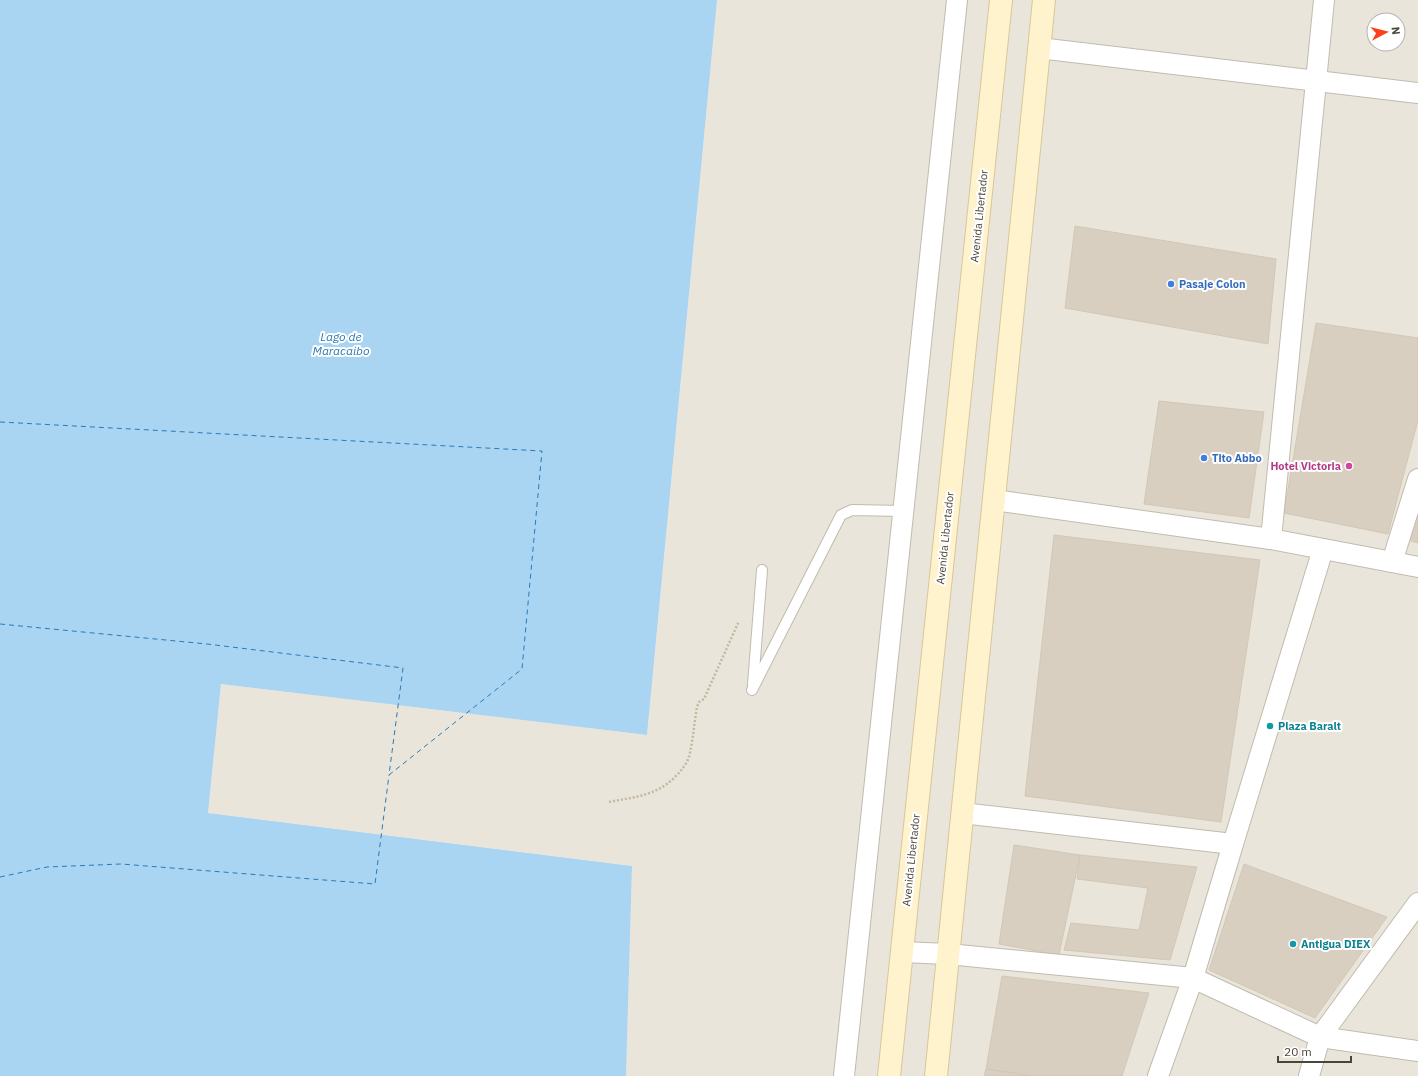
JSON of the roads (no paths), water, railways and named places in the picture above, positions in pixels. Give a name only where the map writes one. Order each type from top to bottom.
[{"type":"main road","name":"Avenida Libertador","points":[[889,1076],[1001,0]]},
{"type":"main road","points":[[936,1076],[1044,0]]},
{"type":"street","points":[[844,1076],[902,511],[957,0]]},
{"type":"street","points":[[1271,539],[1324,0]]},
{"type":"street","points":[[1039,48],[1418,93]]},
{"type":"street","points":[[1392,562],[1418,479]]},
{"type":"street","points":[[994,500],[1271,539],[1418,567]]},
{"type":"street","points":[[1158,1076],[1193,978],[1323,549]]},
{"type":"street","points":[[962,813],[1233,844]]},
{"type":"street","points":[[1308,1076],[1320,1037],[1418,903]]},
{"type":"street","points":[[902,952],[948,954],[1193,978],[1320,1037],[1418,1051]]},
{"type":"lane","points":[[762,570],[752,690],[841,515],[852,510],[902,511]]},
{"type":"water","name":"Lago de Maracaibo","points":[[0,0],[717,0],[647,735],[221,684],[208,813],[632,866],[626,1076],[0,1076]]},
{"type":"place","name":"Pasaje Colon","points":[[1171,284]]},
{"type":"place","name":"Tito Abbo","points":[[1204,458]]},
{"type":"place","name":"Hotel Victoria","points":[[1349,466]]},
{"type":"place","name":"Plaza Baralt","points":[[1270,726]]},
{"type":"place","name":"Antigua DIEX","points":[[1293,944]]}]
